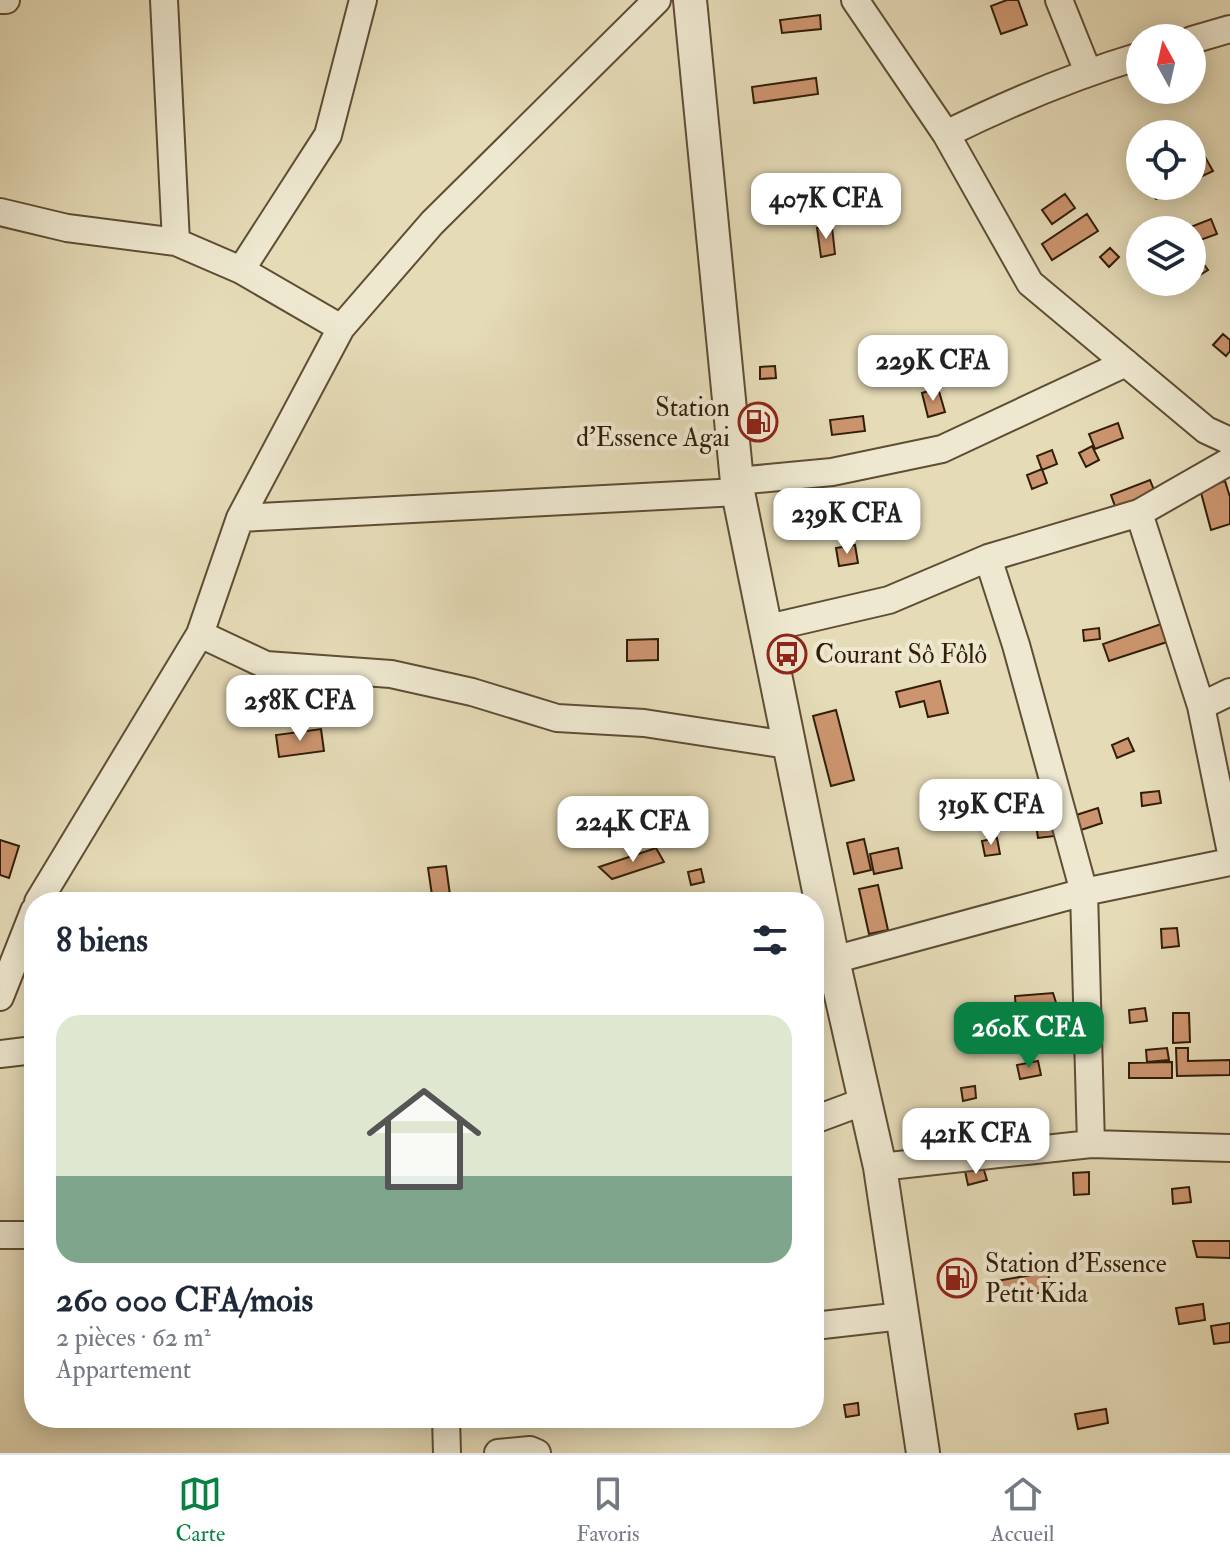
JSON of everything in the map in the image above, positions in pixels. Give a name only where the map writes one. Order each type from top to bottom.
[{"type":"street","points":[[0,0],[6,0]]},
{"type":"street","points":[[164,0],[176,242]]},
{"type":"street","points":[[241,270],[328,135],[363,0]]},
{"type":"street","points":[[44,892],[200,634],[240,518],[341,328],[432,223],[657,0]]},
{"type":"street","points":[[690,0],[738,486],[788,745],[812,892]]},
{"type":"street","points":[[855,0],[946,134],[1030,283],[1206,430],[1230,441]]},
{"type":"street","points":[[1059,0],[1088,72]]},
{"type":"street","points":[[1206,36],[1230,29]]},
{"type":"street","points":[[946,134],[996,109],[1126,60]]},
{"type":"street","points":[[0,212],[67,228],[176,242],[241,270],[341,328]]},
{"type":"street","points":[[240,518],[738,486],[832,472],[942,449],[1126,363]]},
{"type":"street","points":[[764,629],[889,600],[988,558],[1139,513],[1230,461]]},
{"type":"street","points":[[1139,513],[1201,706],[1230,848]]},
{"type":"street","points":[[988,558],[1016,645],[1084,892],[1091,1144]]},
{"type":"street","points":[[200,634],[266,665],[391,674],[472,692],[557,718],[644,723],[788,745]]},
{"type":"street","points":[[1201,706],[1230,692]]},
{"type":"street","points":[[824,962],[1084,892],[1230,862]]},
{"type":"street","points":[[0,997],[24,936]]},
{"type":"street","points":[[824,965],[865,1101],[880,1167],[923,1453]]},
{"type":"street","points":[[0,1054],[24,1051]]},
{"type":"street","points":[[824,1116],[865,1101]]},
{"type":"street","points":[[880,1167],[1091,1144],[1230,1148]]},
{"type":"street","points":[[0,1235],[24,1235]]},
{"type":"street","points":[[824,1325],[902,1316]]},
{"type":"street","points":[[446,1428],[447,1453]]},
{"type":"street","points":[[498,1453],[530,1450],[537,1453]]},
{"type":"building","points":[[1018,0],[1027,25],[1001,34],[991,6]]},
{"type":"building","points":[[820,15],[821,29],[782,33],[780,20]]},
{"type":"building","points":[[816,78],[818,94],[754,103],[752,87]]},
{"type":"building","points":[[1206,159],[1213,171],[1206,174]]},
{"type":"building","points":[[1065,194],[1075,208],[1052,224],[1042,210]]},
{"type":"building","points":[[1087,214],[1098,231],[1052,260],[1042,244]]},
{"type":"building","points":[[1211,219],[1217,234],[1206,238],[1206,221]]},
{"type":"building","points":[[832,227],[835,254],[821,257],[817,228]]},
{"type":"building","points":[[1110,248],[1119,257],[1109,267],[1100,257]]},
{"type":"building","points":[[1223,334],[1230,340],[1230,351],[1226,356],[1213,345]]},
{"type":"building","points":[[775,366],[776,378],[760,379],[760,367]]},
{"type":"building","points":[[938,388],[945,412],[928,417],[922,393]]},
{"type":"building","points":[[863,416],[865,431],[832,435],[830,420]]},
{"type":"building","points":[[1118,423],[1123,438],[1095,449],[1089,434]]},
{"type":"building","points":[[1092,446],[1099,460],[1086,467],[1079,453]]},
{"type":"building","points":[[1052,450],[1057,464],[1042,470],[1037,456]]},
{"type":"building","points":[[1042,469],[1047,483],[1032,489],[1027,475]]},
{"type":"building","points":[[1150,480],[1156,495],[1116,509],[1111,495]]},
{"type":"building","points":[[1225,481],[1230,497],[1230,524],[1211,530],[1200,489]]},
{"type":"building","points":[[855,545],[858,563],[839,566],[836,548]]},
{"type":"building","points":[[1167,622],[1173,640],[1109,661],[1103,644]]},
{"type":"building","points":[[1099,628],[1100,639],[1084,641],[1083,630]]},
{"type":"building","points":[[658,639],[658,660],[627,661],[627,640]]},
{"type":"building","points":[[940,681],[948,713],[928,717],[924,701],[900,707],[896,692]]},
{"type":"building","points":[[836,710],[854,780],[831,786],[813,716]]},
{"type":"building","points":[[321,729],[324,751],[279,757],[276,735]]},
{"type":"building","points":[[1128,738],[1134,751],[1117,758],[1112,745]]},
{"type":"building","points":[[1159,791],[1161,803],[1142,806],[1141,793]]},
{"type":"building","points":[[1098,808],[1102,823],[1075,832],[1070,817]]},
{"type":"building","points":[[1053,823],[1055,836],[1038,838],[1036,825]]},
{"type":"building","points":[[997,838],[1000,854],[985,856],[982,841]]},
{"type":"building","points":[[864,839],[871,870],[854,874],[847,843]]},
{"type":"building","points":[[0,840],[19,846],[9,878],[0,875]]},
{"type":"building","points":[[656,848],[664,862],[612,879],[599,867]]},
{"type":"building","points":[[898,848],[902,868],[874,874],[870,854]]},
{"type":"building","points":[[446,866],[450,892],[432,892],[428,868]]},
{"type":"building","points":[[701,869],[704,882],[691,885],[688,872]]},
{"type":"building","points":[[878,885],[888,930],[869,934],[859,889]]},
{"type":"building","points":[[1177,928],[1179,946],[1162,948],[1161,929]]},
{"type":"building","points":[[1053,993],[1059,1012],[1016,1013],[1015,996]]},
{"type":"building","points":[[1145,1008],[1147,1021],[1130,1023],[1129,1010]]},
{"type":"building","points":[[1173,1013],[1189,1013],[1190,1042],[1173,1043]]},
{"type":"building","points":[[1167,1048],[1169,1060],[1147,1062],[1146,1050]]},
{"type":"building","points":[[1176,1048],[1188,1048],[1188,1061],[1230,1060],[1230,1075],[1177,1076]]},
{"type":"building","points":[[1038,1061],[1041,1075],[1020,1079],[1017,1065]]},
{"type":"building","points":[[1172,1062],[1172,1078],[1129,1078],[1129,1063]]},
{"type":"building","points":[[975,1086],[976,1098],[963,1101],[961,1088]]},
{"type":"building","points":[[983,1167],[987,1180],[968,1185],[965,1171]]},
{"type":"building","points":[[1089,1172],[1089,1194],[1074,1195],[1073,1173]]},
{"type":"building","points":[[1189,1187],[1191,1202],[1173,1204],[1172,1189]]},
{"type":"building","points":[[1193,1241],[1230,1241],[1230,1258],[1197,1257]]},
{"type":"building","points":[[1048,1272],[1051,1291],[994,1300],[991,1282]]},
{"type":"building","points":[[1203,1304],[1205,1320],[1179,1324],[1176,1308]]},
{"type":"building","points":[[1230,1323],[1230,1342],[1214,1344],[1211,1326]]},
{"type":"building","points":[[858,1403],[859,1415],[846,1417],[844,1405]]},
{"type":"building","points":[[1106,1409],[1108,1423],[1078,1429],[1075,1414]]},
{"type":"place","name":"Station d'Essence Agai","points":[[758,422]]},
{"type":"place","name":"Courant Sô Fôlô","points":[[787,654]]},
{"type":"place","name":"Station d'Essence Petit Kida","points":[[957,1278]]}]
